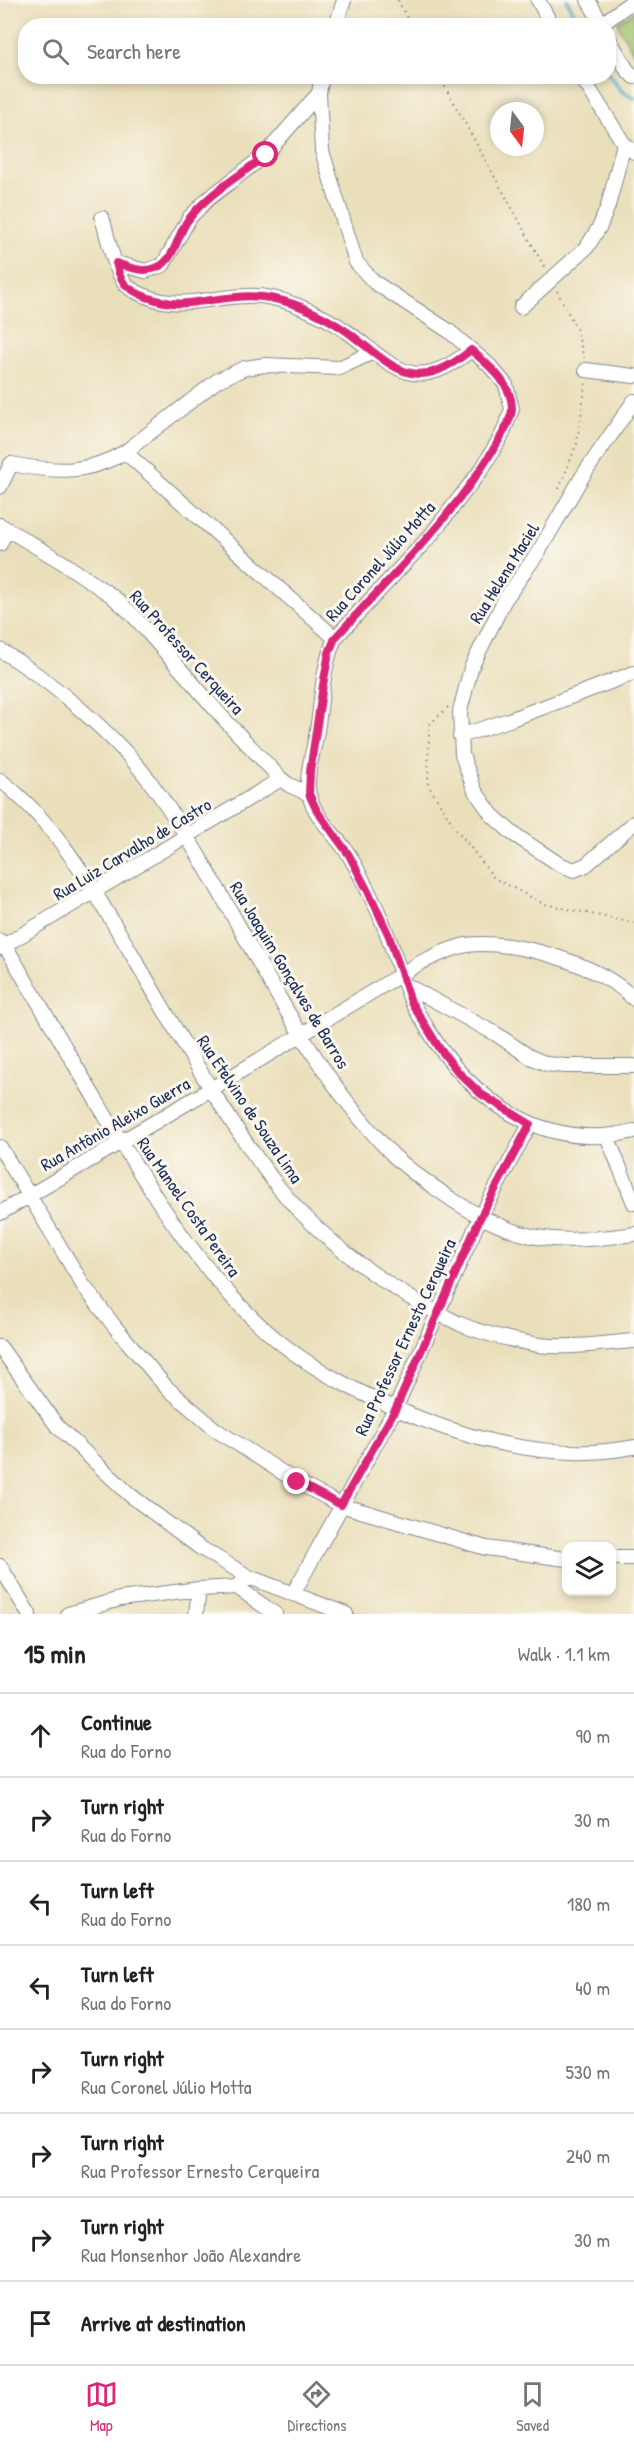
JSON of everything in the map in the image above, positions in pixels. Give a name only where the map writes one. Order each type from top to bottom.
[{"type":"street","points":[[338,18],[344,0]]},
{"type":"street","points":[[538,0],[548,18]]},
{"type":"street","points":[[588,0],[598,18]]},
{"type":"street","points":[[611,18],[634,0]]},
{"type":"street","points":[[616,50],[627,70],[634,77]]},
{"type":"street","name":"Rua Coronel Júlio Motta","points":[[309,794],[310,771],[323,685],[329,653],[335,638],[431,535],[482,469],[503,433],[512,409],[506,385],[471,350],[449,331],[374,282],[356,262],[322,151],[321,84]]},
{"type":"street","points":[[521,307],[587,247],[600,226],[629,148],[586,84]]},
{"type":"street","points":[[116,263],[145,271],[163,265],[182,227],[190,217],[208,199],[266,155],[319,93]]},
{"type":"street","points":[[102,218],[123,282],[144,296],[183,304],[244,296],[275,299],[326,319],[348,332],[394,367],[417,374],[438,370],[458,360],[471,350]]},
{"type":"street","points":[[0,487],[5,462],[42,470],[97,466],[125,452],[218,380],[231,373],[265,365],[339,368],[348,366],[373,352]]},
{"type":"street","points":[[586,370],[634,376]]},
{"type":"street","name":"Rua Helena Maciel","points":[[634,401],[582,477],[539,551],[510,591],[489,627],[464,692],[460,711],[462,755],[467,775],[484,806],[512,833],[559,864],[568,869],[579,869],[593,860],[634,823]]},
{"type":"street","points":[[125,452],[335,638]]},
{"type":"street","points":[[0,544],[4,527]]},
{"type":"street","name":"Rua Professor Cerqueira","points":[[4,527],[112,596],[132,614],[223,718],[281,779],[288,785],[309,794]]},
{"type":"street","name":"Rua Joaquim Gonçalves de Barros","points":[[0,650],[33,671],[110,738],[147,778],[187,837],[301,1035],[353,1111],[391,1153],[424,1181],[480,1218],[540,1238],[573,1241],[634,1234]]},
{"type":"street","points":[[460,736],[634,673]]},
{"type":"street","name":"Rua Luiz Carvalho de Castro","points":[[2,945],[95,892],[281,779]]},
{"type":"street","name":"Rua Etelvino de Souza Lima","points":[[0,780],[37,814],[70,853],[212,1089],[272,1179],[298,1210],[342,1249],[388,1283],[463,1325],[541,1345],[634,1341]]},
{"type":"street","points":[[309,794],[317,811],[349,855],[373,901],[411,1002],[440,1049],[458,1072],[481,1094],[530,1124],[571,1135],[607,1136],[634,1131]]},
{"type":"street","name":"Rua Antônio Aleixo Guerra","points":[[0,1213],[301,1035],[404,979],[420,963],[452,949],[492,944],[532,951],[607,978],[625,989],[634,999]]},
{"type":"street","name":"Rua Manoel Costa Pereira","points":[[2,945],[121,1142],[191,1246],[232,1299],[282,1344],[336,1381],[460,1434],[518,1446],[575,1453],[634,1447]]},
{"type":"street","points":[[404,979],[530,1057],[547,1064],[634,1066]]},
{"type":"street","name":"Rua Professor Ernesto Cerqueira","points":[[293,1594],[396,1408],[480,1218],[530,1124]]},
{"type":"street","points":[[607,1136],[634,1203]]},
{"type":"street","points":[[0,1147],[83,1285],[166,1387],[216,1430],[297,1482],[341,1505],[486,1548],[562,1558]]},
{"type":"street","points":[[0,1347],[57,1426],[130,1495],[200,1547],[249,1578],[346,1614]]},
{"type":"street","points":[[616,1558],[634,1558]]},
{"type":"street","points":[[0,1566],[30,1614]]},
{"type":"street","points":[[68,1614],[120,1599],[199,1589],[237,1587],[249,1578]]},
{"type":"street","points":[[237,1587],[274,1614]]},
{"type":"street","points":[[196,1614],[199,1589]]},
{"type":"path","points":[[398,0],[407,18]]},
{"type":"green space","points":[[634,11],[634,54],[618,22]]},
{"type":"waterway","points":[[567,0],[576,18]]},
{"type":"waterway","points":[[616,83],[621,90],[634,98]]},
{"type":"route","points":[[266,155],[198,208],[182,227],[163,265],[145,271],[134,270],[116,263],[119,275],[128,287],[144,296],[169,303],[183,304],[255,296],[296,305],[348,332],[381,359],[406,372],[417,374],[438,370],[458,360],[471,350],[489,365],[506,385],[512,409],[503,433],[482,469],[431,535],[335,638],[329,653],[323,685],[310,771],[309,794],[317,811],[349,855],[373,901],[389,936],[411,1002],[440,1049],[458,1072],[481,1094],[530,1124],[480,1218],[396,1408],[341,1505],[297,1482]]}]
